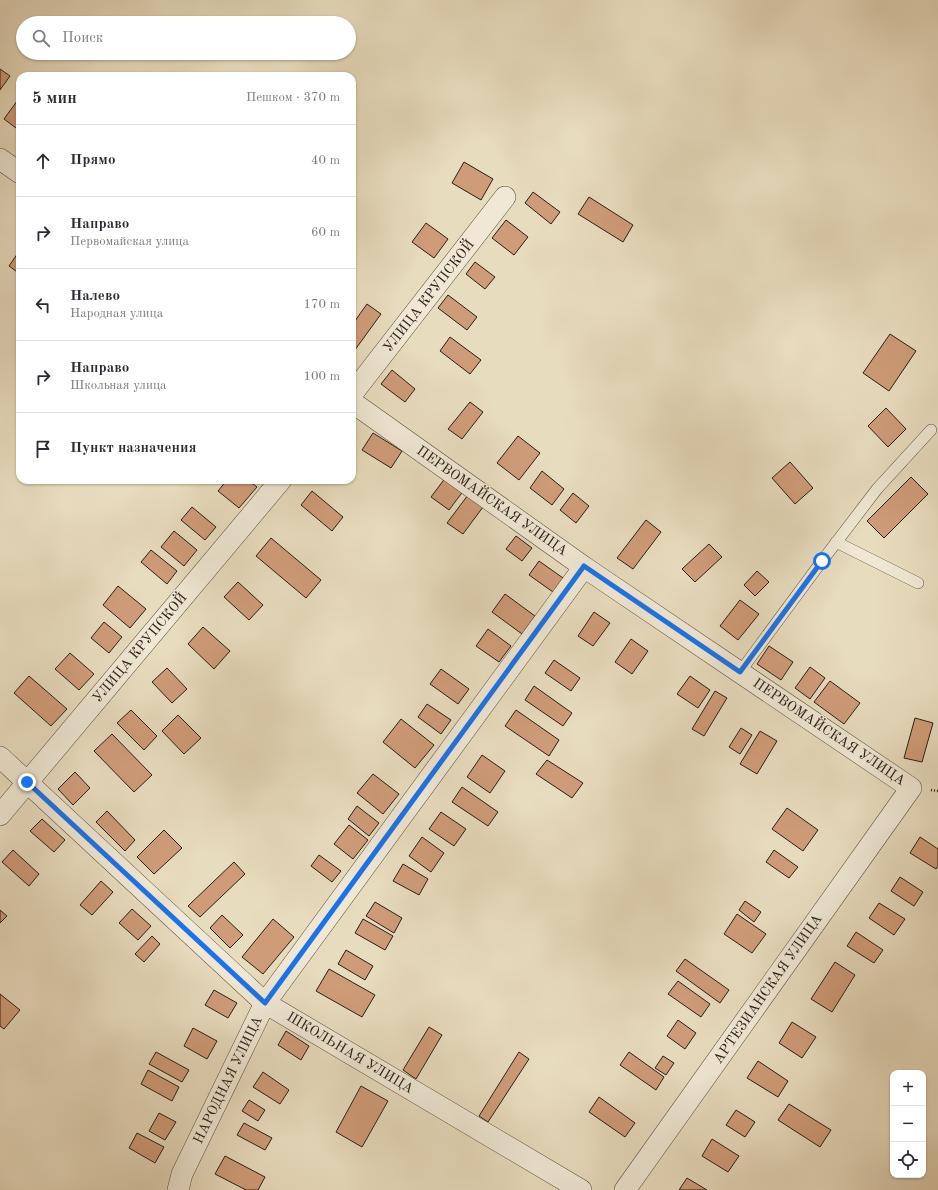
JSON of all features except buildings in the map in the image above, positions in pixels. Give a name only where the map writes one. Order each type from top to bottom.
[{"type":"street","points":[[0,159],[16,170]]},
{"type":"street","name":"УЛИЦА КРУПСКОЙ","points":[[356,389],[505,197]]},
{"type":"street","name":"ПЕРВОМАЙСКАЯ УЛИЦА","points":[[356,405],[584,566],[911,788]]},
{"type":"street","name":"УЛИЦА КРУПСКОЙ","points":[[0,815],[278,484]]},
{"type":"street","name":"НАРОДНАЯ УЛИЦА","points":[[178,1190],[182,1174],[265,1003],[584,566]]},
{"type":"street","name":"ШКОЛЬНАЯ УЛИЦА","points":[[0,757],[265,1003],[581,1190]]},
{"type":"street","name":"АРТЕЗИАНСКАЯ УЛИЦА","points":[[625,1190],[911,788]]},
{"type":"lane","points":[[740,672],[877,489],[931,430]]},
{"type":"lane","points":[[836,542],[918,583]]},
{"type":"route","points":[[27,782],[265,1003],[584,566],[740,672],[822,561]]}]
